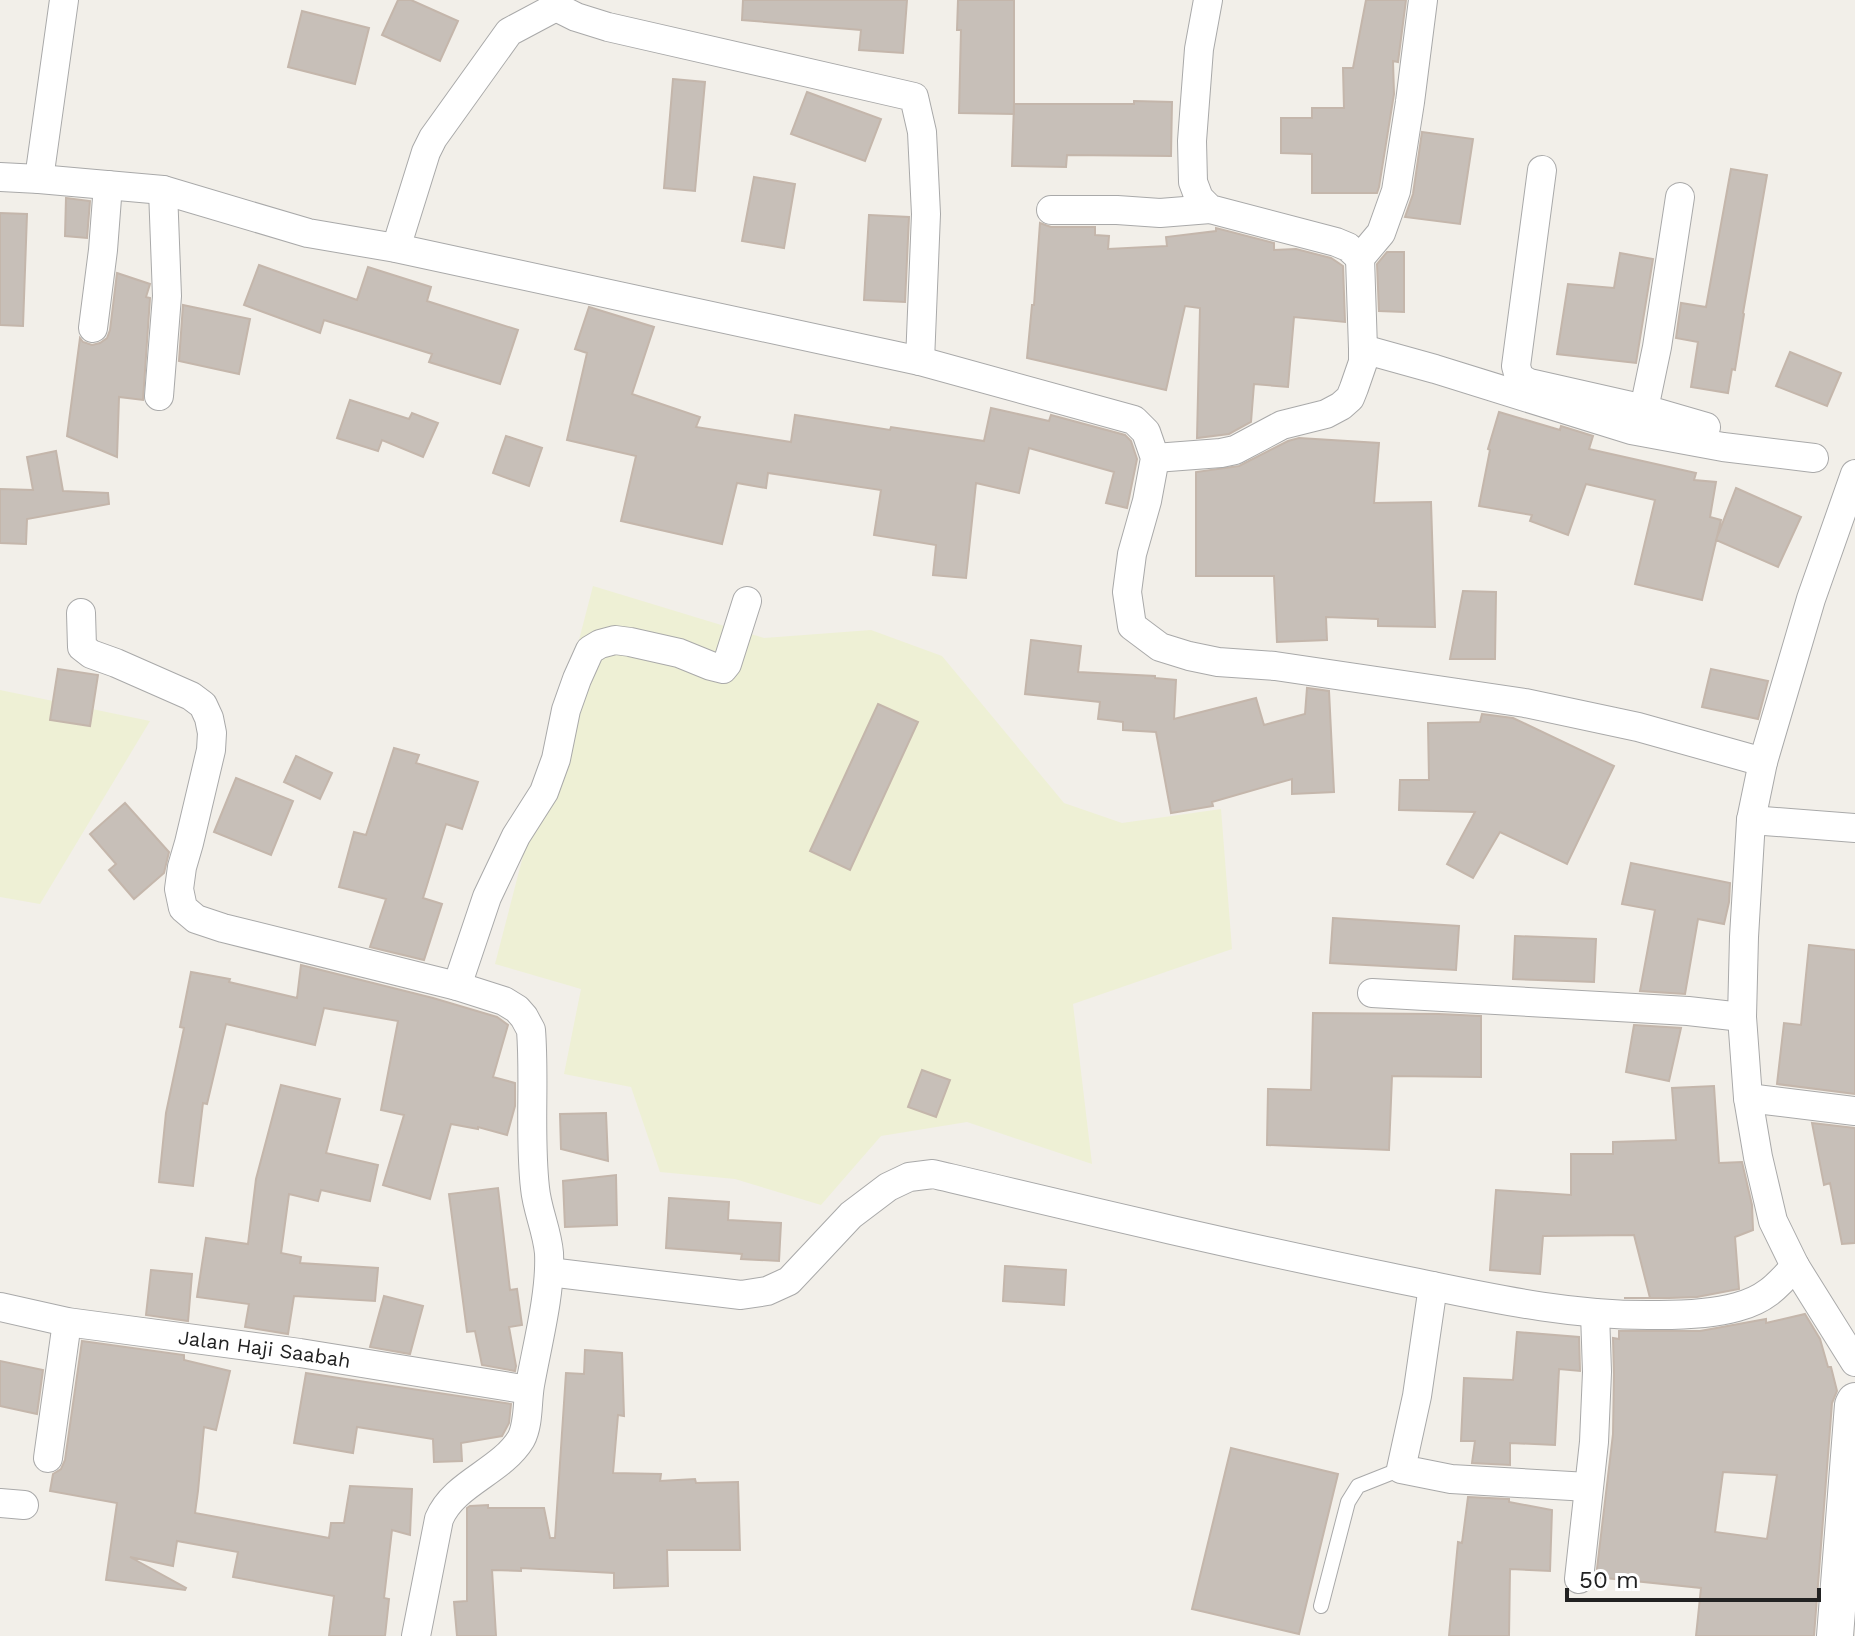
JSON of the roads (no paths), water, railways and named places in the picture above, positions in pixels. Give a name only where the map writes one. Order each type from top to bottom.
[{"type":"street","points":[[39,179],[64,0]]},
{"type":"street","points":[[1208,0],[1199,49],[1192,141],[1193,182],[1199,198],[1210,209]]},
{"type":"street","points":[[1155,458],[1235,450],[1282,425],[1326,414],[1350,398],[1363,362],[1360,258],[1381,233],[1396,191],[1423,0]]},
{"type":"street","points":[[396,248],[433,138],[509,32],[558,3],[576,17],[608,27],[914,97],[922,132],[926,214],[920,361]]},
{"type":"street","points":[[1542,170],[1516,366],[1519,377],[1529,383],[1644,409],[1780,447],[1855,473],[1811,599],[1763,762],[1751,820],[1742,1017],[1748,1098],[1773,1221],[1795,1266],[1855,1362]]},
{"type":"street","points":[[0,177],[163,190],[308,233],[396,248],[920,361],[1134,420],[1146,432],[1155,458],[1132,554],[1127,592],[1132,626],[1160,647],[1218,662],[1275,666],[1525,703],[1638,727],[1763,762]]},
{"type":"street","points":[[93,328],[108,185]]},
{"type":"street","points":[[159,396],[167,296],[163,190]]},
{"type":"street","points":[[1644,409],[1657,347],[1680,197]]},
{"type":"street","points":[[1051,210],[1160,213],[1210,209],[1336,242],[1348,247],[1360,258]]},
{"type":"street","points":[[1363,349],[1631,430],[1723,447],[1814,458]]},
{"type":"street","points":[[457,986],[487,897],[516,836],[544,792],[556,759],[566,710],[590,650],[615,640],[630,642],[679,653],[723,669],[747,601]]},
{"type":"street","points":[[81,613],[82,647],[91,654],[191,696],[203,705],[209,718],[211,750],[182,867],[179,889],[183,908],[196,919],[223,928],[457,986],[504,1001],[517,1009],[531,1030],[535,1189],[548,1241],[549,1272],[525,1427],[522,1437],[507,1455],[454,1498],[442,1512],[416,1636]]},
{"type":"street","points":[[1751,820],[1855,828]]},
{"type":"street","points":[[1372,993],[1688,1011],[1742,1017]]},
{"type":"street","points":[[1748,1098],[1855,1111]]},
{"type":"street","points":[[549,1272],[741,1295],[767,1291],[789,1281],[851,1215],[888,1187],[909,1177],[933,1174],[1193,1235],[1433,1286],[1501,1300],[1595,1313],[1687,1315],[1736,1307],[1760,1299],[1779,1285],[1795,1266]]},
{"type":"street","points":[[1433,1286],[1417,1396],[1401,1469],[1451,1479],[1588,1487]]},
{"type":"street","name":"Jalan Haji Saabah","points":[[0,1307],[67,1322],[300,1353],[529,1390]]},
{"type":"street","points":[[1579,1579],[1594,1442],[1597,1372],[1595,1313]]},
{"type":"street","points":[[48,1458],[67,1322]]},
{"type":"street","points":[[1835,1636],[1855,1401]]},
{"type":"lane","points":[[1321,1606],[1348,1502],[1358,1486],[1401,1469]]}]
